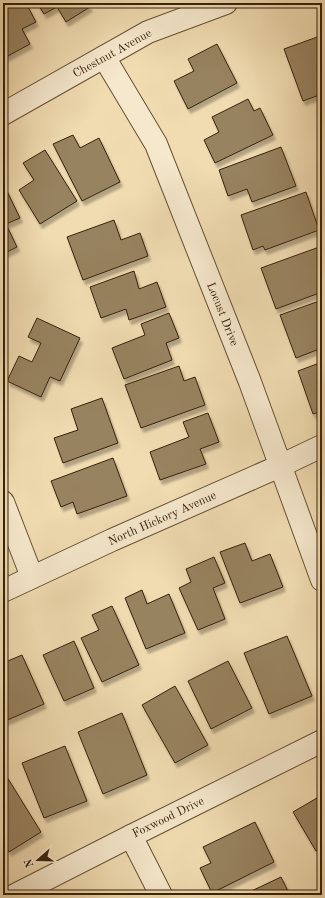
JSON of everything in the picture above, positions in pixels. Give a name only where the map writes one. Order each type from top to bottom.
[{"type":"street","name":"Chestnut Avenue","points":[[3,114],[148,32],[226,3]]},
{"type":"street","name":"Locust Drive","points":[[104,57],[156,144],[247,374],[322,580]]},
{"type":"street","name":"North Hickory Avenue","points":[[3,591],[112,540],[322,446]]},
{"type":"street","points":[[3,502],[32,577]]},
{"type":"street","name":"Foxwood Drive","points":[[15,895],[322,742]]},
{"type":"street","points":[[131,836],[161,895]]},
{"type":"building","points":[[3,3],[26,3],[36,22],[22,29],[30,44],[6,57],[3,51]]},
{"type":"building","points":[[37,3],[87,3],[90,7],[66,22],[57,7],[44,14]]},
{"type":"building","points":[[320,36],[322,43],[322,94],[303,101],[284,49]]},
{"type":"building","points":[[217,44],[237,83],[188,109],[174,81],[194,71],[188,59]]},
{"type":"building","points":[[248,99],[254,111],[260,108],[273,135],[215,163],[204,140],[219,132],[212,117]]},
{"type":"building","points":[[73,135],[80,148],[99,138],[120,182],[82,201],[53,144]]},
{"type":"building","points":[[281,147],[296,186],[252,202],[247,189],[228,196],[219,170]]},
{"type":"building","points":[[45,150],[77,201],[40,224],[19,190],[34,180],[23,163]]},
{"type":"building","points":[[6,189],[20,218],[6,224],[17,247],[3,254],[3,191]]},
{"type":"building","points":[[306,192],[319,230],[265,250],[263,246],[253,250],[241,215]]},
{"type":"building","points":[[114,220],[121,240],[140,233],[148,256],[83,280],[67,237]]},
{"type":"building","points":[[322,246],[322,292],[276,309],[261,268]]},
{"type":"building","points":[[134,271],[139,289],[157,282],[166,307],[129,320],[126,309],[101,318],[90,287]]},
{"type":"building","points":[[322,300],[322,348],[296,358],[280,315]]},
{"type":"building","points":[[169,313],[179,338],[166,343],[172,360],[124,379],[112,348],[145,335],[141,324]]},
{"type":"building","points":[[37,318],[80,338],[60,381],[50,377],[41,397],[7,381],[19,356],[32,362],[41,343],[28,337]]},
{"type":"building","points":[[322,362],[322,411],[313,414],[298,371]]},
{"type":"building","points":[[179,366],[184,381],[195,377],[205,405],[141,428],[125,385]]},
{"type":"building","points":[[102,398],[118,443],[63,463],[54,438],[78,430],[71,409]]},
{"type":"building","points":[[208,413],[219,442],[200,449],[206,464],[160,480],[150,452],[189,437],[183,422]]},
{"type":"building","points":[[113,458],[127,496],[77,514],[73,502],[61,507],[51,481]]},
{"type":"building","points":[[245,543],[252,561],[270,554],[283,587],[240,603],[220,552]]},
{"type":"building","points":[[214,557],[225,583],[213,588],[225,619],[198,630],[179,588],[191,582],[186,569]]},
{"type":"building","points":[[142,590],[147,604],[169,594],[185,633],[146,649],[125,598]]},
{"type":"building","points":[[112,606],[139,665],[102,682],[81,638],[99,630],[92,615]]},
{"type":"building","points":[[287,636],[312,696],[269,714],[244,653]]},
{"type":"building","points":[[74,641],[94,688],[64,701],[43,655]]},
{"type":"building","points":[[22,655],[44,704],[3,722],[3,663]]},
{"type":"building","points":[[228,661],[252,708],[211,729],[188,681]]},
{"type":"building","points":[[175,686],[208,745],[175,763],[142,705]]},
{"type":"building","points":[[122,713],[147,775],[103,794],[78,732]]},
{"type":"building","points":[[65,746],[87,801],[44,818],[22,763]]},
{"type":"building","points":[[7,777],[41,832],[9,852],[3,842],[3,780]]},
{"type":"building","points":[[322,795],[322,847],[316,851],[293,812]]},
{"type":"building","points":[[255,822],[274,862],[212,893],[200,868],[211,863],[203,847]]},
{"type":"building","points":[[281,877],[290,895],[243,895]]}]
